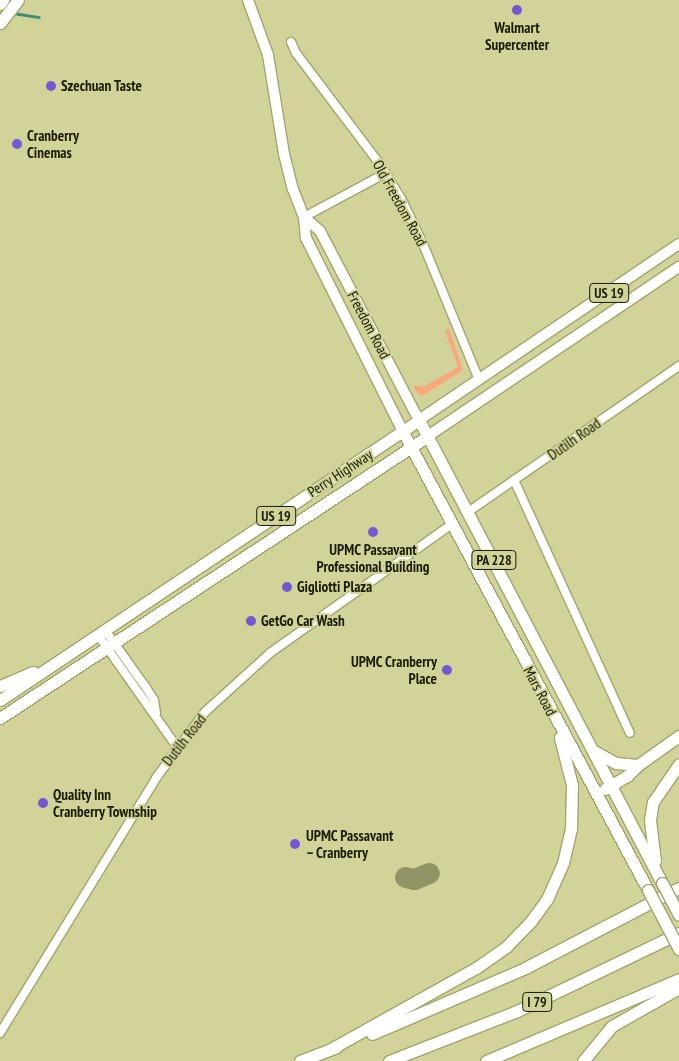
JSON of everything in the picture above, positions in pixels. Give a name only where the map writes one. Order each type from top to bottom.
[{"type":"highway","points":[[0,4],[3,0]]},
{"type":"highway","points":[[0,23],[18,0]]},
{"type":"highway","name":"Perry Highway","points":[[0,700],[419,420]]},
{"type":"highway","name":"Freedom Road","points":[[419,420],[428,436]]},
{"type":"highway","name":"Mars Road","points":[[403,432],[555,720],[679,949]]},
{"type":"highway","name":"Perry Highway","points":[[0,718],[428,436]]},
{"type":"highway","name":"Mars Road","points":[[428,436],[679,915]]},
{"type":"highway","points":[[0,686],[64,658]]},
{"type":"highway","points":[[329,1050],[476,968],[521,934],[547,899],[563,863],[572,814],[572,785],[555,720]]},
{"type":"highway","points":[[596,793],[612,786],[679,736]]},
{"type":"highway","points":[[594,751],[616,763],[638,765]]},
{"type":"highway","points":[[656,871],[650,820],[653,802],[679,764]]},
{"type":"highway","points":[[300,1061],[386,1029],[525,968],[679,888]]},
{"type":"highway","name":"I 79","points":[[389,1061],[524,1008],[679,933]]},
{"type":"highway","name":"I 79","points":[[486,1061],[679,980]]},
{"type":"highway","points":[[583,1061],[612,1026],[679,988]]},
{"type":"main road","name":"Freedom Road","points":[[248,0],[268,55],[286,166],[304,216],[306,238],[403,432]]},
{"type":"main road","name":"Freedom Road","points":[[304,216],[320,231],[419,420]]},
{"type":"main road","name":"Perry Highway","points":[[419,420],[679,244]]},
{"type":"main road","name":"Perry Highway","points":[[428,436],[679,267]]},
{"type":"street","name":"Old Freedom Road","points":[[291,42],[386,173],[423,244],[479,380]]},
{"type":"street","points":[[304,216],[386,173]]},
{"type":"street","name":"Dutilh Road","points":[[468,512],[679,366]]},
{"type":"street","points":[[514,480],[630,733]]},
{"type":"street","name":"Dutilh Road","points":[[0,1033],[177,747],[220,697],[252,667],[452,524]]},
{"type":"street","points":[[101,633],[112,644],[154,700],[156,713],[177,747]]},
{"type":"shaded area","points":[[449,328],[463,370],[422,396],[415,391],[414,385],[423,387],[458,367],[445,331]]},
{"type":"waterway","points":[[13,13],[39,17]]},
{"type":"taxiway","points":[[405,877],[414,879],[429,873]]},
{"type":"place","name":"Walmart Supercenter","points":[[517,10]]},
{"type":"place","name":"Szechuan Taste","points":[[51,86]]},
{"type":"place","name":"Cranberry Cinemas","points":[[17,144]]},
{"type":"place","name":"UPMC Passavant Professional Building","points":[[373,532]]},
{"type":"place","name":"Gigliotti Plaza","points":[[287,587]]},
{"type":"place","name":"GetGo Car Wash","points":[[251,621]]},
{"type":"place","name":"UPMC Cranberry Place","points":[[447,670]]},
{"type":"place","name":"Quality Inn Cranberry Township","points":[[43,803]]},
{"type":"place","name":"UPMC Passavant – Cranberry","points":[[295,844]]}]
